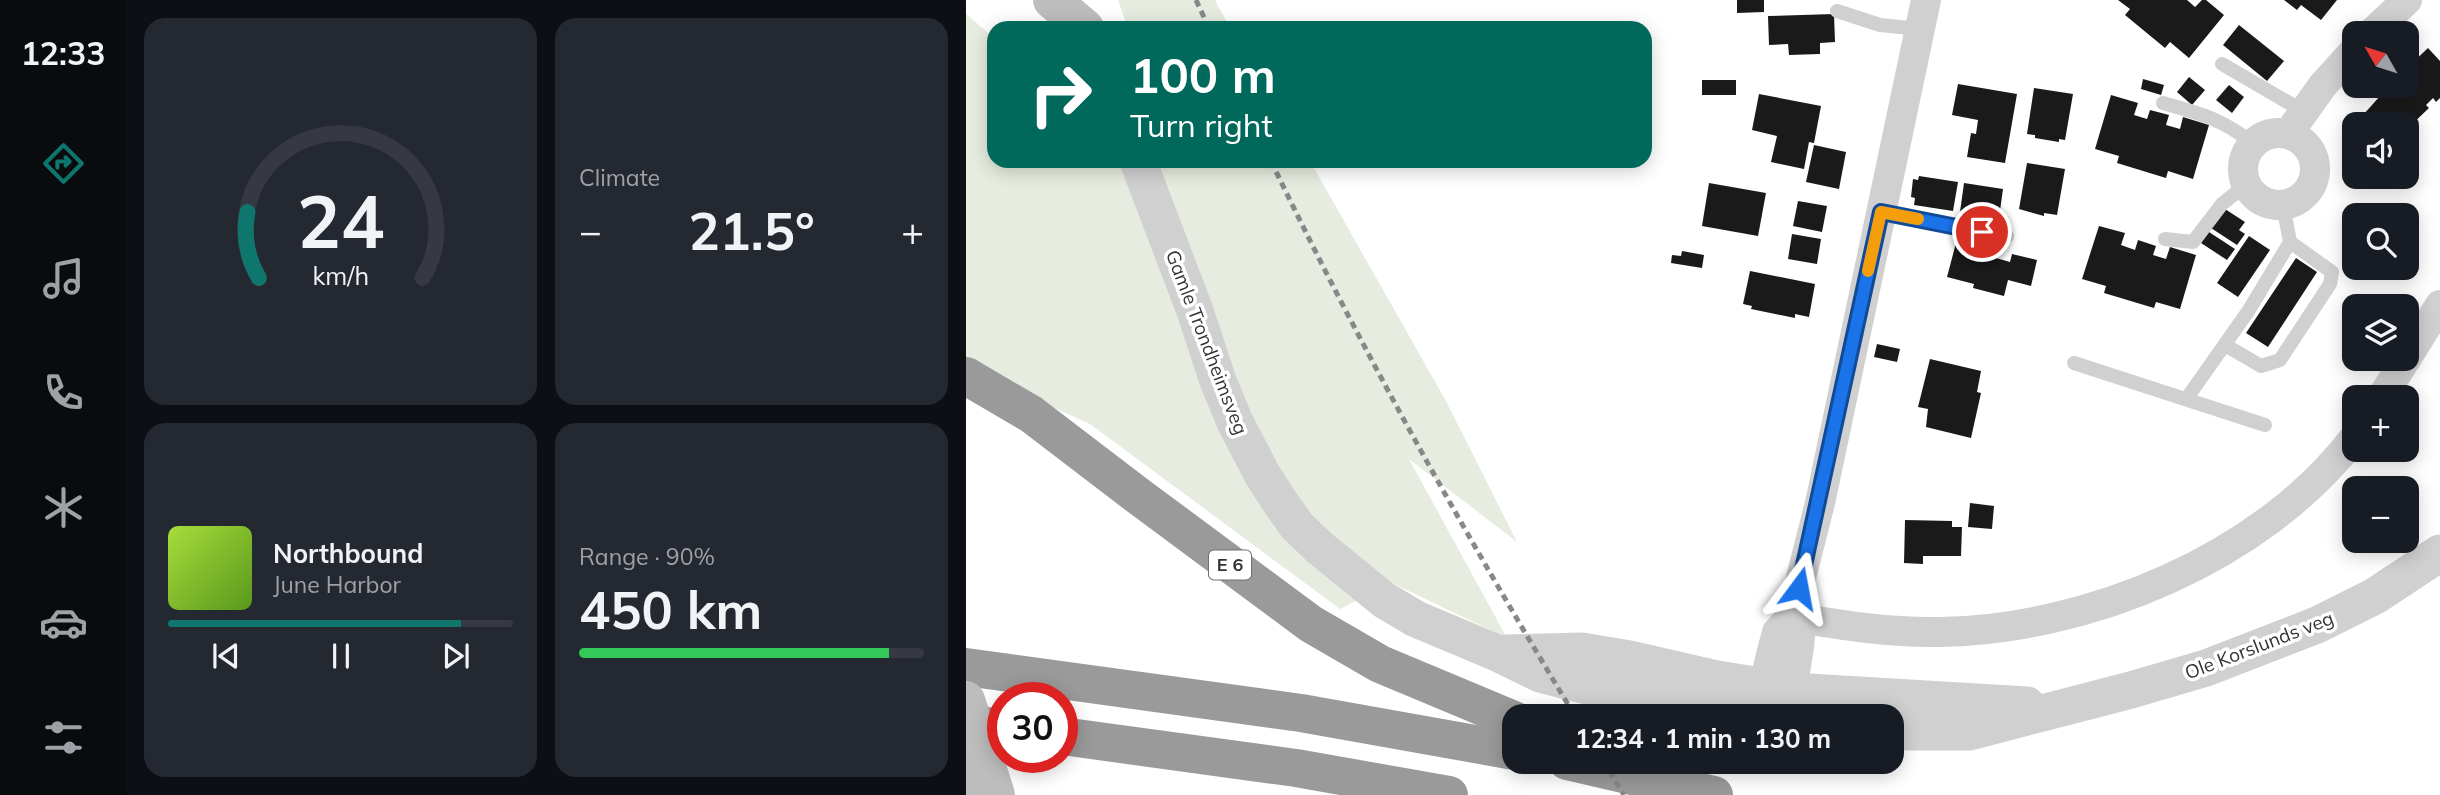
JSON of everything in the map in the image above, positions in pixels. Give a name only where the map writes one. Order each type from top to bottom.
[{"type":"highway","name":"E 6","points":[[966,376],[1031,414],[1215,555],[1311,624],[1380,664],[1502,715]]},
{"type":"highway","points":[[966,667],[1301,713],[1502,749]]},
{"type":"highway","points":[[966,723],[987,726]]},
{"type":"highway","points":[[1078,738],[1296,768],[1449,795]]},
{"type":"highway","points":[[1625,774],[1714,795]]},
{"type":"highway","points":[[1641,774],[1660,782]]},
{"type":"main road","points":[[1052,0],[1078,21]]},
{"type":"main road","points":[[966,700],[996,795]]},
{"type":"main road","points":[[966,777],[972,795]]},
{"type":"street","points":[[1075,0],[1083,21]]},
{"type":"street","points":[[2385,21],[2407,0]]},
{"type":"street","points":[[1770,704],[1777,632],[1791,617],[1819,503],[1923,14]]},
{"type":"street","points":[[2296,123],[2299,139],[2314,158],[2313,181],[2307,192],[2292,203],[2283,205],[2262,201],[2253,194],[2247,184],[2244,163],[2254,144],[2296,123],[2342,62]]},
{"type":"street","name":"Gamle Trondheimsveg","points":[[1141,168],[1195,311],[1218,381],[1262,474],[1297,526],[1348,572],[1384,600],[1438,629],[1497,653],[1581,651],[1630,659],[1717,679],[1768,704]]},
{"type":"street","points":[[2419,338],[2440,305]]},
{"type":"street","points":[[1791,617],[1883,631],[1940,632],[1997,627],[2100,604],[2179,575],[2232,547],[2291,504],[2342,454]]},
{"type":"street","name":"Ole Korslunds veg","points":[[1904,732],[1969,732],[2193,672],[2317,625],[2375,596],[2440,553]]},
{"type":"street","name":"Ole Korslunds veg","points":[[1870,704],[2064,706]]},
{"type":"lane","points":[[1837,12],[1880,25],[1923,14]]},
{"type":"lane","points":[[2222,64],[2296,123]]},
{"type":"lane","points":[[2163,103],[2232,127],[2254,144]]},
{"type":"lane","points":[[2165,239],[2193,242],[2222,204],[2247,184]]},
{"type":"lane","points":[[2187,398],[2225,345],[2290,243],[2283,205]]},
{"type":"lane","points":[[1881,212],[2007,236]]},
{"type":"lane","points":[[2225,345],[2261,366],[2280,360],[2330,284],[2332,272],[2290,243]]},
{"type":"lane","points":[[2074,363],[2265,425]]},
{"type":"shaded area","points":[[1118,0],[1215,0],[1226,21],[1126,21]]},
{"type":"shaded area","points":[[966,14],[987,32],[987,168],[1314,168],[1446,401],[1517,542],[1409,459],[1507,638],[1392,583],[1340,609],[1090,424],[966,368]]},
{"type":"building","points":[[1737,0],[1764,0],[1764,12],[1737,13]]},
{"type":"building","points":[[2118,0],[2187,0],[2195,7],[2202,0],[2206,0],[2224,15],[2189,58],[2170,42],[2165,48],[2125,15],[2130,9]]},
{"type":"building","points":[[2284,0],[2337,0],[2321,20],[2301,5],[2297,10]]},
{"type":"building","points":[[1834,14],[1835,42],[1820,43],[1820,54],[1789,55],[1788,44],[1769,45],[1768,16]]},
{"type":"building","points":[[2239,25],[2284,61],[2267,81],[2223,45]]},
{"type":"building","points":[[2428,48],[2440,61],[2440,98],[2436,102],[2433,98],[2426,105],[2429,108],[2419,118],[2419,112],[2366,112],[2378,98],[2419,98],[2419,57]]},
{"type":"building","points":[[2189,77],[2205,90],[2192,105],[2177,92]]},
{"type":"building","points":[[2143,79],[2164,85],[2161,95],[2141,89]]},
{"type":"building","points":[[1702,80],[1736,80],[1736,95],[1702,95]]},
{"type":"building","points":[[1958,84],[2017,94],[2005,163],[1967,157],[1971,133],[1976,134],[1978,120],[1952,115]]},
{"type":"building","points":[[2229,85],[2244,97],[2232,113],[2216,100]]},
{"type":"building","points":[[2034,88],[2073,94],[2065,140],[2059,139],[2059,142],[2027,134]]},
{"type":"building","points":[[1759,94],[1821,106],[1814,143],[1809,142],[1804,169],[1771,162],[1777,136],[1752,130]]},
{"type":"building","points":[[2111,95],[2138,103],[2134,115],[2147,119],[2150,110],[2169,115],[2166,125],[2180,129],[2183,117],[2209,125],[2193,179],[2168,171],[2166,178],[2117,163],[2119,156],[2095,149]]},
{"type":"building","points":[[1814,145],[1846,152],[1839,189],[1806,182]]},
{"type":"building","points":[[2027,163],[2065,169],[2057,215],[2044,213],[2044,216],[2019,209]]},
{"type":"building","points":[[1919,176],[1958,182],[1953,211],[1914,205],[1915,198],[1911,197],[1913,179],[1918,180]]},
{"type":"building","points":[[1709,183],[1766,193],[1758,236],[1702,226]]},
{"type":"building","points":[[1964,183],[2003,189],[1999,218],[1960,212]]},
{"type":"building","points":[[1798,201],[1827,206],[1822,232],[1793,226]]},
{"type":"building","points":[[2225,209],[2245,222],[2239,230],[2245,234],[2237,245],[2211,228]]},
{"type":"building","points":[[2099,226],[2125,233],[2121,245],[2135,250],[2138,240],[2156,246],[2153,255],[2166,259],[2170,247],[2196,255],[2180,309],[2156,302],[2154,308],[2104,293],[2106,286],[2082,279]]},
{"type":"building","points":[[2209,232],[2235,249],[2227,260],[2201,243]]},
{"type":"building","points":[[1792,234],[1821,239],[1817,264],[1788,259]]},
{"type":"building","points":[[2249,236],[2270,250],[2238,297],[2217,283]]},
{"type":"building","points":[[1956,243],[1997,253],[1996,258],[2010,262],[2012,254],[2037,260],[2031,286],[2008,280],[2004,296],[1973,288],[1974,284],[1947,277]]},
{"type":"building","points":[[1682,251],[1704,255],[1702,268],[1671,263],[1672,255],[1681,256]]},
{"type":"building","points":[[2296,258],[2317,272],[2268,347],[2246,333]]},
{"type":"building","points":[[1750,271],[1815,284],[1809,317],[1795,314],[1795,318],[1751,309],[1752,306],[1743,304]]},
{"type":"building","points":[[1877,344],[1900,349],[1897,362],[1874,357]]},
{"type":"building","points":[[1930,359],[1981,371],[1977,392],[1981,393],[1971,438],[1926,427],[1928,409],[1918,407]]},
{"type":"building","points":[[1970,503],[1994,506],[1992,529],[1968,527]]},
{"type":"building","points":[[1905,520],[1952,521],[1952,527],[1962,527],[1961,556],[1923,556],[1923,564],[1904,563]]},
{"type":"railway","points":[[1196,0],[1206,21]]},
{"type":"railway","points":[[1274,168],[1416,442],[1568,704]]},
{"type":"railway","points":[[1611,774],[1624,795]]},
{"type":"slow traffic","points":[[1868,271],[1881,212],[1918,219]]},
{"type":"route","points":[[1799,588],[1881,212],[1982,232]]}]
